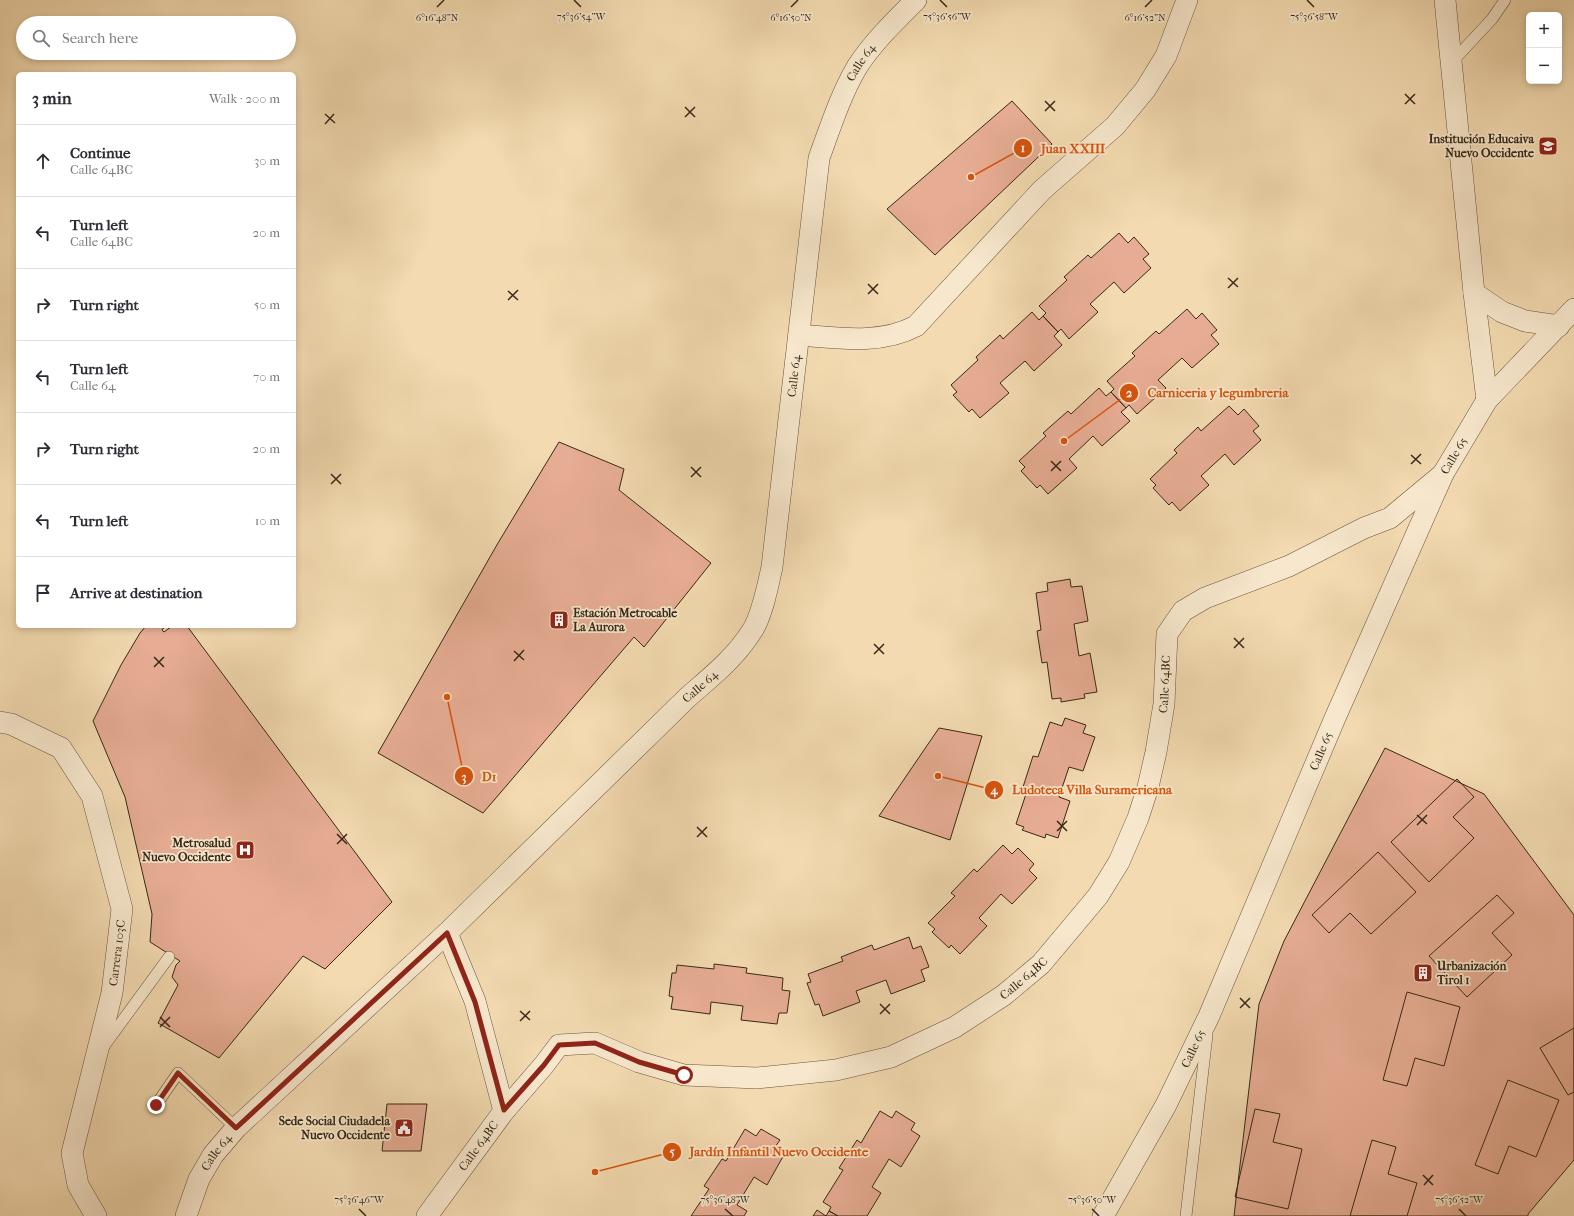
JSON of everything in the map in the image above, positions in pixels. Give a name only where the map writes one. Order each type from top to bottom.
[{"type":"street","name":"Calle 64","points":[[186,1216],[199,1179],[213,1155],[236,1128],[447,933],[688,697],[729,661],[753,630],[767,591],[772,567],[819,158],[837,111],[857,67],[884,32],[916,0]]},
{"type":"street","points":[[799,335],[848,339],[889,337],[901,334],[916,326],[1042,190],[1115,126],[1145,90],[1166,56],[1188,0]]},
{"type":"street","points":[[1445,0],[1474,293],[1487,400]]},
{"type":"street","points":[[1474,293],[1502,312],[1525,321],[1559,326]]},
{"type":"street","name":"Calle 65","points":[[1103,1216],[1166,1105],[1209,1016],[1335,718],[1443,474],[1487,400],[1574,309]]},
{"type":"street","name":"Calle 64BC","points":[[427,1216],[504,1110],[544,1065],[559,1045],[595,1043],[639,1062],[684,1075],[757,1078],[828,1071],[891,1057],[956,1027],[1004,995],[1041,964],[1073,928],[1098,896],[1119,862],[1138,818],[1148,787],[1156,752],[1164,704],[1167,634],[1183,611],[1205,598],[1289,566],[1364,528],[1390,518],[1443,474]]},
{"type":"street","name":"Carrera 103C","points":[[6,723],[61,748],[92,796],[122,909],[112,993],[72,1153],[78,1185],[96,1216]]},
{"type":"street","points":[[447,933],[475,1002],[504,1110]]},
{"type":"lane","points":[[1451,63],[1492,19],[1506,0]]},
{"type":"lane","points":[[96,1058],[169,957]]},
{"type":"lane","points":[[1186,1216],[1209,1016]]},
{"type":"lane","points":[[156,1105],[178,1073],[236,1128]]},
{"type":"building","points":[[1012,101],[1052,144],[935,255],[887,209]]},
{"type":"building","points":[[1119,233],[1128,243],[1134,237],[1149,254],[1143,259],[1151,268],[1124,293],[1114,282],[1090,304],[1098,312],[1069,339],[1061,329],[1058,332],[1043,316],[1046,313],[1039,306],[1067,280],[1064,277],[1088,255],[1091,258]]},
{"type":"building","points":[[1187,309],[1196,319],[1202,313],[1217,330],[1211,335],[1219,344],[1192,368],[1182,358],[1158,380],[1166,388],[1137,414],[1129,405],[1126,408],[1111,392],[1114,389],[1107,381],[1135,356],[1132,353],[1156,331],[1159,334]]},
{"type":"building","points":[[1032,312],[1039,320],[1043,316],[1058,332],[1054,336],[1062,345],[1034,371],[1025,361],[1000,383],[1009,393],[980,418],[972,409],[969,412],[953,395],[957,392],[951,385],[978,360],[976,357],[1000,335],[1003,339]]},
{"type":"building","points":[[1099,388],[1106,396],[1111,392],[1126,408],[1121,412],[1130,421],[1102,446],[1093,436],[1069,459],[1077,468],[1048,494],[1040,485],[1037,488],[1021,471],[1025,467],[1019,461],[1046,436],[1043,433],[1068,411],[1071,414]]},
{"type":"building","points":[[1229,406],[1238,415],[1244,409],[1259,426],[1253,431],[1261,440],[1234,465],[1225,454],[1201,476],[1209,485],[1180,511],[1172,502],[1169,505],[1153,488],[1156,485],[1150,479],[1177,453],[1174,450],[1198,427],[1201,431]]},
{"type":"building","name":"Estación Metrocable La Aurora","points":[[559,442],[624,469],[619,490],[711,563],[644,647],[634,637],[483,813],[378,753],[498,543]]},
{"type":"building","points":[[1070,579],[1071,587],[1082,586],[1088,621],[1074,624],[1079,656],[1090,653],[1097,692],[1084,694],[1085,698],[1061,702],[1061,698],[1052,699],[1047,662],[1042,663],[1037,631],[1041,630],[1036,593],[1048,591],[1047,583]]},
{"type":"building","name":"Metrosalud Nuevo Occidente","points":[[144,628],[164,628],[162,630],[164,632],[169,628],[188,628],[392,902],[325,969],[303,956],[219,1058],[158,1023],[178,985],[172,977],[176,965],[180,961],[150,942],[152,914],[125,797],[93,721],[121,665]]},
{"type":"building","points":[[1065,718],[1086,725],[1083,733],[1095,737],[1083,771],[1069,767],[1059,797],[1070,801],[1058,838],[1046,834],[1045,838],[1022,830],[1024,827],[1016,824],[1028,788],[1023,787],[1033,756],[1038,757],[1050,722],[1062,726]]},
{"type":"building","points":[[939,728],[982,736],[950,840],[879,816]]},
{"type":"building","name":"Urbanización Tirol 1","points":[[1385,748],[1484,794],[1574,915],[1574,1160],[1528,1214],[1528,1216],[1234,1216],[1259,1004],[1284,941]]},
{"type":"building","points":[[1457,779],[1474,797],[1453,817],[1474,838],[1429,882],[1391,842]]},
{"type":"building","points":[[1003,845],[1012,854],[1018,848],[1034,864],[1029,870],[1037,878],[1012,904],[1001,894],[979,918],[987,926],[960,954],[951,945],[949,948],[932,932],[935,929],[928,923],[955,896],[951,893],[974,869],[977,872]]},
{"type":"building","points":[[1378,852],[1416,892],[1371,934],[1350,913],[1329,933],[1312,915]]},
{"type":"building","points":[[1497,895],[1514,913],[1492,933],[1512,955],[1467,997],[1429,956]]},
{"type":"building","points":[[909,937],[913,949],[921,946],[929,967],[921,970],[925,981],[891,994],[886,980],[856,991],[860,1002],[823,1016],[819,1004],[815,1005],[807,983],[811,982],[808,974],[843,961],[841,957],[872,945],[874,950]]},
{"type":"building","points":[[714,964],[747,968],[746,973],[783,978],[782,990],[790,991],[787,1013],[779,1013],[777,1024],[741,1020],[743,1006],[711,1002],[710,1014],[671,1009],[673,997],[669,996],[672,973],[676,973],[677,965],[714,969]]},
{"type":"building","points":[[1407,992],[1460,1007],[1444,1066],[1415,1058],[1407,1086],[1383,1080]]},
{"type":"building","points":[[1574,1028],[1574,1092],[1568,1095],[1540,1048]]},
{"type":"building","points":[[1508,1080],[1559,1100],[1536,1157],[1509,1146],[1498,1174],[1475,1165]]},
{"type":"building","name":"Sede Social Ciudadela Nuevo Occidente","points":[[387,1104],[427,1104],[421,1151],[382,1151]]},
{"type":"building","points":[[1255,1109],[1280,1114],[1273,1142],[1302,1149],[1288,1209],[1235,1197]]},
{"type":"building","points":[[880,1111],[892,1118],[896,1111],[915,1123],[911,1130],[920,1136],[901,1167],[889,1159],[872,1187],[881,1193],[867,1216],[838,1216],[829,1211],[831,1207],[823,1202],[843,1170],[839,1168],[857,1140],[861,1143]]},
{"type":"building","points":[[745,1129],[756,1136],[761,1129],[780,1140],[775,1147],[785,1153],[767,1185],[754,1177],[737,1205],[747,1211],[744,1216],[691,1216],[709,1189],[704,1186],[722,1159],[726,1161]]},
{"type":"building","points":[[1372,1140],[1396,1147],[1388,1174],[1417,1183],[1407,1216],[1350,1216]]},
{"type":"building","points":[[817,1210],[826,1216],[813,1216]]},
{"type":"building","points":[[829,1211],[838,1216],[826,1216]]},
{"type":"place","name":"Institución Educaiva Nuevo Occidente","points":[[1548,146]]},
{"type":"place","name":"Juan XXIII","points":[[971,177]]},
{"type":"place","name":"Carniceria y legumbreria","points":[[1064,441]]},
{"type":"place","name":"Estación Metrocable La Aurora","points":[[559,620]]},
{"type":"place","name":"D1","points":[[447,697]]},
{"type":"place","name":"Ludoteca Villa Suramericana","points":[[938,776]]},
{"type":"place","name":"Metrosalud Nuevo Occidente","points":[[245,850]]},
{"type":"place","name":"Urbanización Tirol 1","points":[[1423,973]]},
{"type":"place","name":"Sede Social Ciudadela Nuevo Occidente","points":[[404,1128]]},
{"type":"place","name":"Jardín Infantil Nuevo Occidente","points":[[595,1172]]},
{"type":"route","points":[[156,1105],[178,1073],[236,1128],[447,933],[475,1002],[504,1110],[544,1065],[559,1045],[595,1043],[639,1062],[684,1075]]}]
